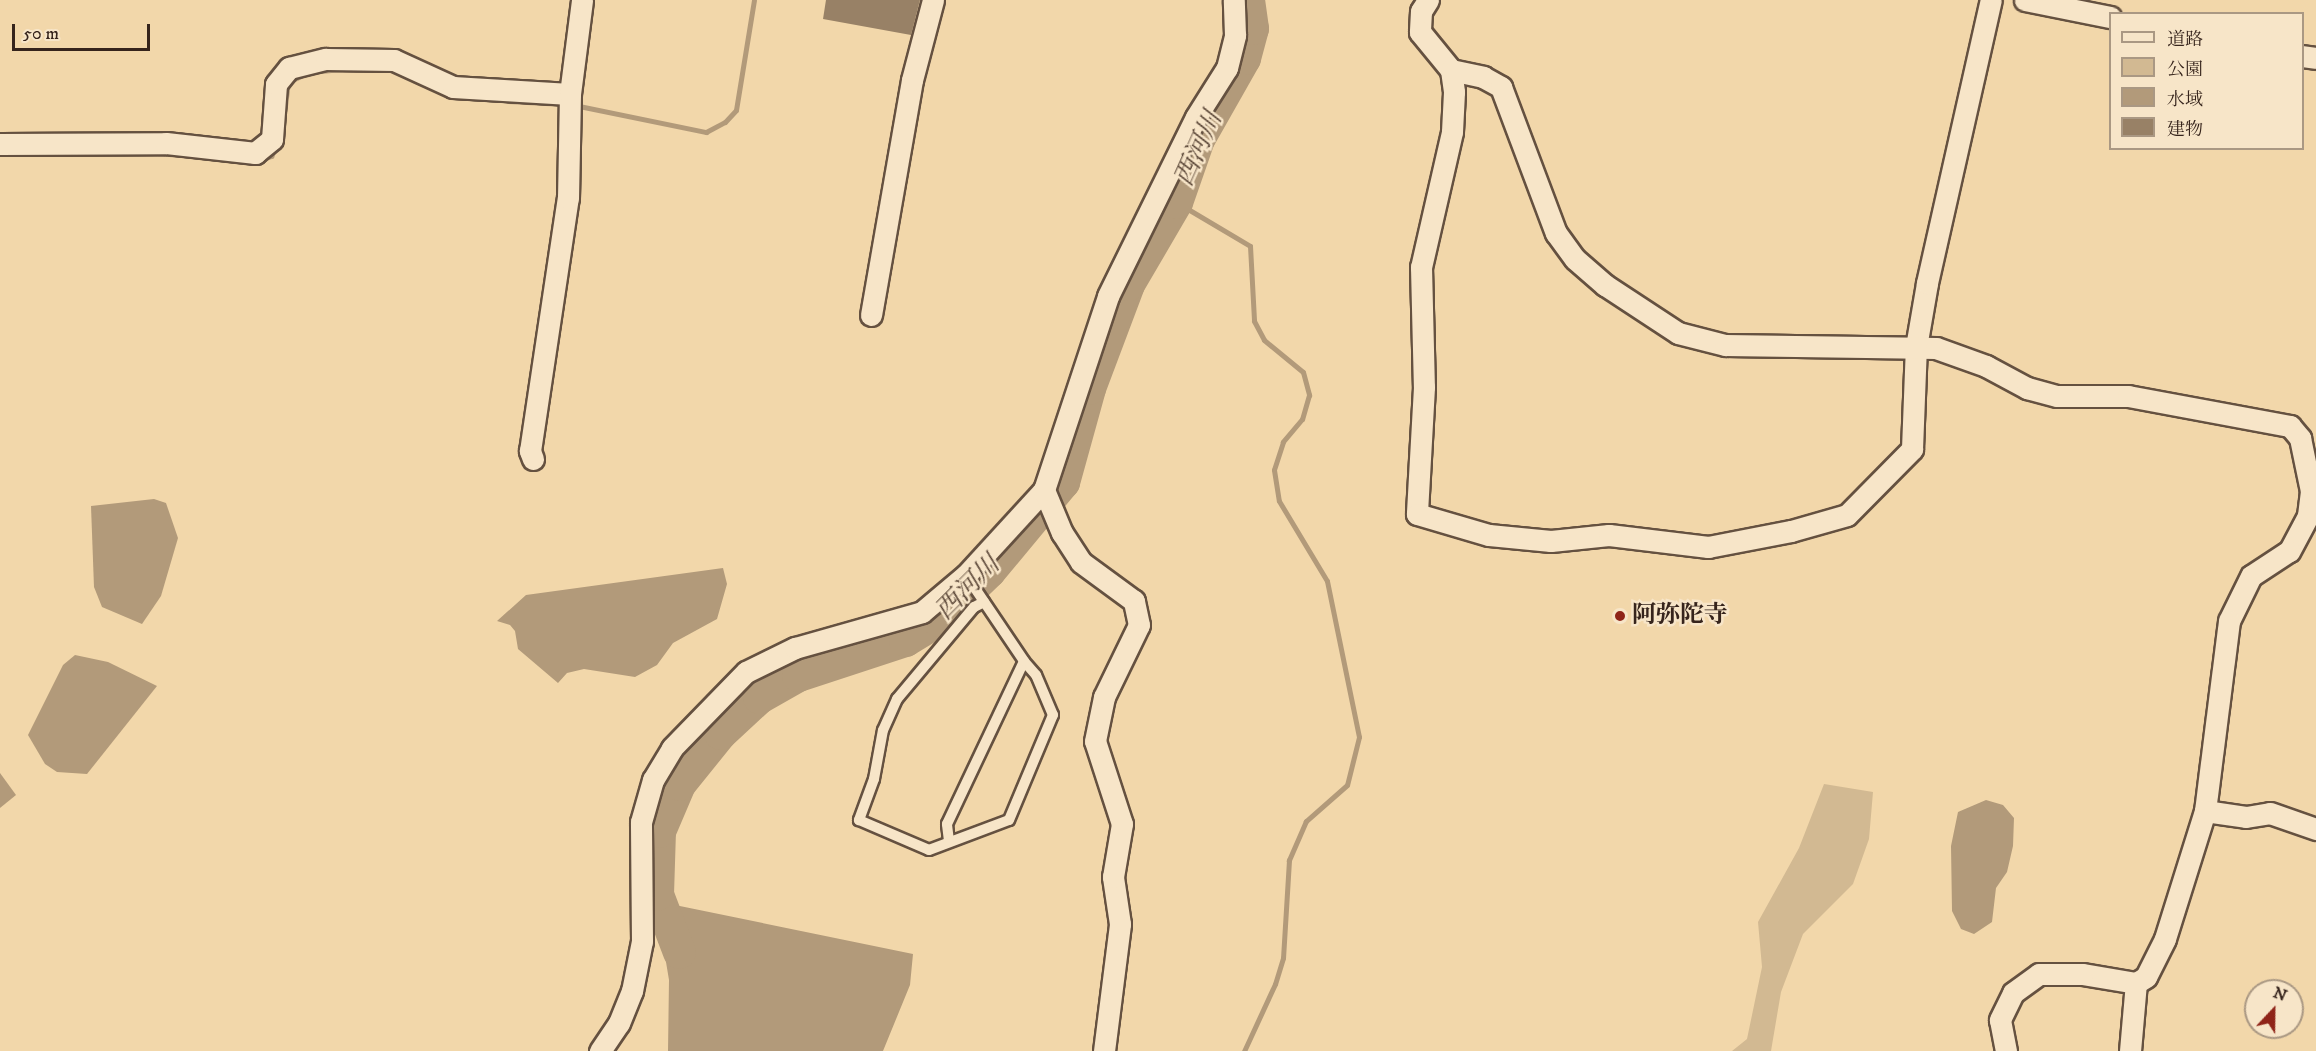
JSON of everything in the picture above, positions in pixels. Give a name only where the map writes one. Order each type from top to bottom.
[{"type":"street","points":[[533,459],[530,451],[568,198],[570,102],[582,0]]},
{"type":"street","points":[[871,315],[912,80],[933,0]]},
{"type":"street","points":[[600,1051],[619,1023],[632,991],[642,941],[641,822],[653,780],[672,748],[746,672],[795,648],[922,612],[970,583],[1047,496],[1108,296],[1191,127],[1227,68],[1235,35],[1234,0]]},
{"type":"street","points":[[1428,0],[1421,11],[1420,32],[1451,70],[1452,132],[1421,267],[1424,387],[1417,514],[1489,535],[1551,542],[1609,536],[1708,547],[1791,531],[1847,515],[1912,448],[1916,346],[1991,0]]},
{"type":"street","points":[[2025,0],[2109,17]]},
{"type":"street","points":[[0,144],[166,143],[255,153],[272,139],[276,84],[290,68],[326,59],[394,60],[453,87],[570,102]]},
{"type":"street","points":[[1451,70],[1483,77],[1501,87],[1556,233],[1575,259],[1605,285],[1678,333],[1725,345],[1936,348],[1986,366],[2027,388],[2057,396],[2128,396],[2290,426],[2300,438],[2311,491],[2308,516],[2289,551],[2251,576],[2229,621],[2205,811],[2165,939],[2146,977],[2136,983],[2082,974],[2039,974],[2013,993],[2000,1020],[2006,1051]]},
{"type":"street","points":[[1047,496],[1062,533],[1082,562],[1134,601],[1139,625],[1101,705],[1095,741],[1122,824],[1113,878],[1120,924],[1104,1051]]},
{"type":"street","points":[[2205,811],[2246,817],[2270,813],[2316,829]]},
{"type":"street","points":[[2130,1051],[2136,983]]},
{"type":"lane","points":[[970,583],[984,602],[1024,661],[1036,675],[1053,715],[1009,820],[929,850],[859,820],[874,779],[883,730],[897,699],[974,607],[984,602]]},
{"type":"lane","points":[[950,841],[947,824],[1024,661]]},
{"type":"green space","points":[[1824,784],[1873,792],[1869,839],[1853,884],[1803,934],[1781,992],[1771,1051],[1732,1051],[1747,1039],[1762,967],[1758,922],[1799,848]]},
{"type":"water","points":[[154,499],[166,503],[178,538],[161,596],[142,624],[102,607],[94,587],[91,506]]},
{"type":"water","points":[[723,568],[727,584],[717,619],[673,643],[657,665],[635,677],[584,669],[567,673],[558,683],[518,649],[515,631],[510,625],[497,621],[526,595]]},
{"type":"water","points":[[75,655],[108,662],[157,686],[87,774],[57,772],[45,764],[28,735],[63,665]]},
{"type":"water","points":[[0,773],[16,795],[0,808]]},
{"type":"water","points":[[1986,800],[2003,805],[2014,818],[2013,846],[2007,872],[1996,888],[1992,922],[1974,934],[1961,929],[1952,911],[1951,846],[1958,812]]},
{"type":"water","points":[[670,904],[913,954],[910,985],[883,1051],[668,1051],[669,980],[664,950],[658,942],[663,909]]},
{"type":"building","points":[[826,0],[920,0],[911,35],[823,19]]},
{"type":"waterway","points":[[574,105],[706,132],[725,122],[736,110],[754,0]]},
{"type":"waterway","name":"西河川","points":[[679,952],[657,894],[659,831],[679,784],[720,733],[759,697],[798,675],[905,640],[938,620],[989,571],[1063,482],[1089,388],[1128,284],[1176,202],[1198,139],[1244,58],[1252,28],[1248,0]]},
{"type":"waterway","points":[[284,114],[288,82],[309,72],[345,69]]},
{"type":"waterway","points":[[415,81],[445,93]]},
{"type":"waterway","points":[[508,101],[564,104]]},
{"type":"waterway","points":[[259,160],[271,156],[276,146]]},
{"type":"waterway","points":[[157,153],[178,155]]},
{"type":"waterway","points":[[1176,202],[1250,246],[1254,321],[1264,340],[1303,372],[1309,395],[1302,419],[1283,442],[1274,470],[1279,501],[1327,581],[1359,737],[1347,785],[1306,821],[1289,860],[1283,958],[1275,984],[1244,1051]]},
{"type":"place","name":"阿弥陀寺","points":[[1620,616]]}]
